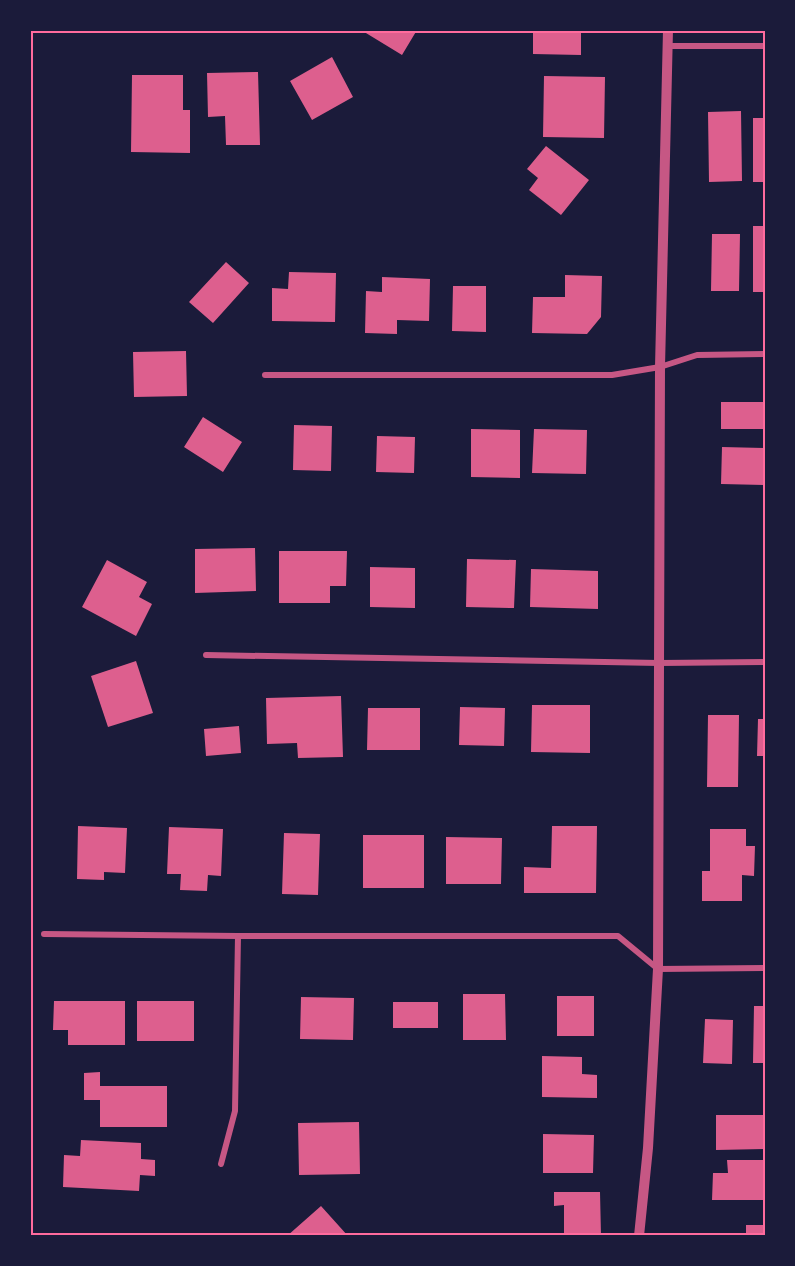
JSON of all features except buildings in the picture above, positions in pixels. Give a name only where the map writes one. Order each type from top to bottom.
[{"type":"street","points":[[639,1236],[648,1148],[658,969],[660,367],[668,30]]},
{"type":"street","points":[[667,46],[765,46]]},
{"type":"street","points":[[265,375],[612,375],[660,367],[697,355],[765,354]]},
{"type":"street","points":[[206,655],[659,663],[765,662]]},
{"type":"street","points":[[44,934],[618,936],[658,969],[765,968]]},
{"type":"street","points":[[221,1164],[235,1111],[238,936]]}]
